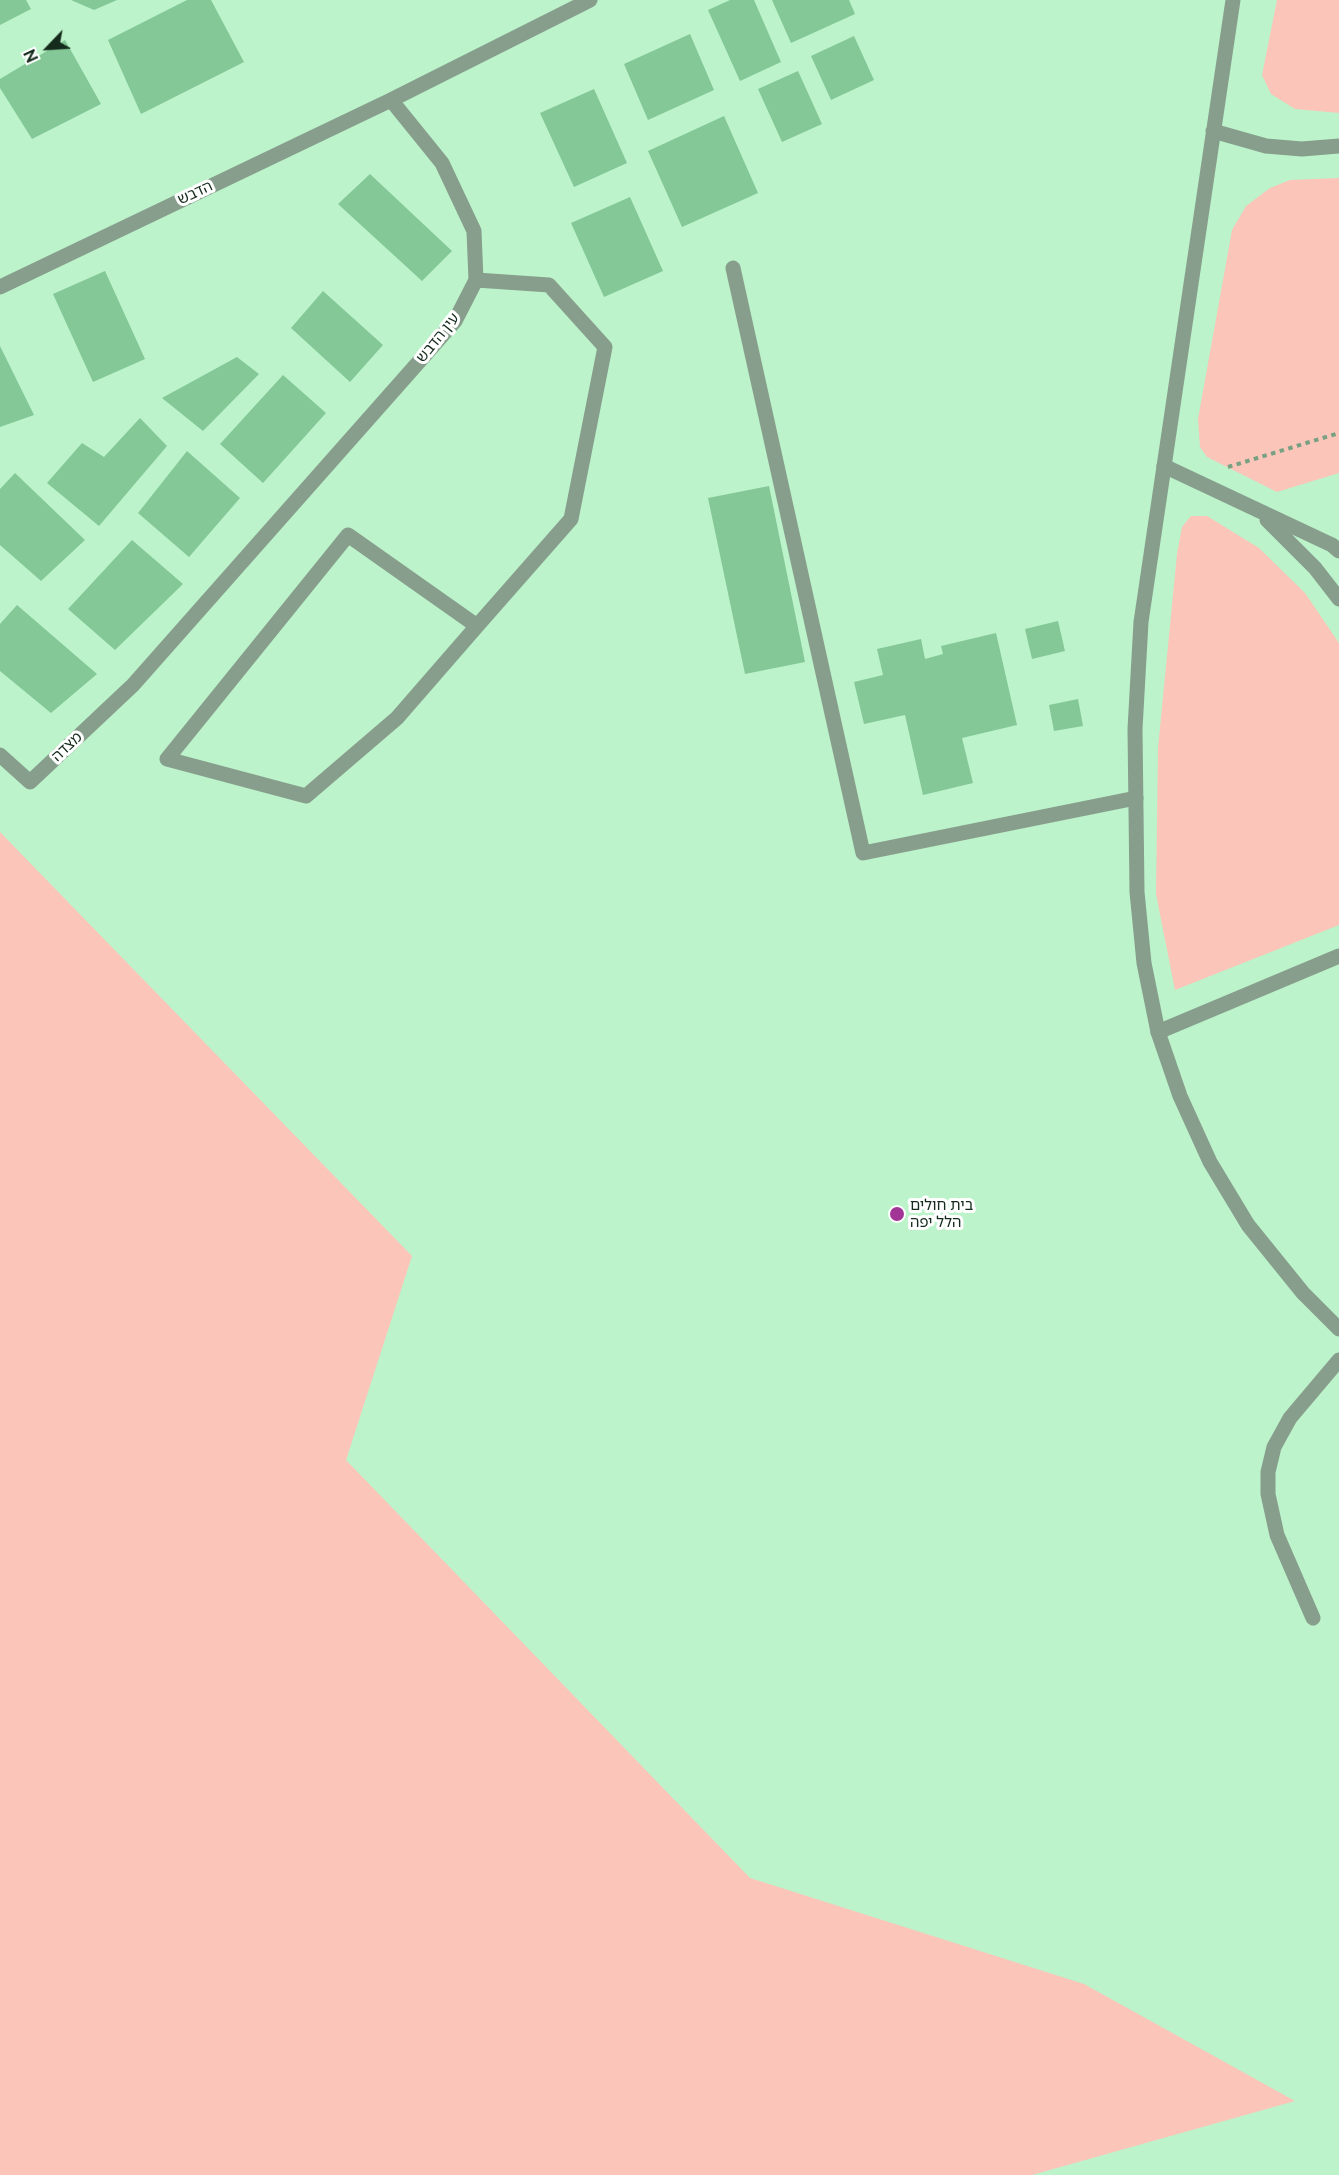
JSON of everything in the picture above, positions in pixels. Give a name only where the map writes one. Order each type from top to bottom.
[{"type":"street","points":[[391,100],[590,0]]},
{"type":"street","points":[[1233,0],[1141,622],[1135,729],[1137,892],[1144,963],[1158,1032],[1180,1096],[1206,1152],[1248,1225],[1303,1293],[1339,1329]]},
{"type":"street","name":"עין הדבש","points":[[133,685],[455,321],[476,280],[474,231],[470,221],[442,163],[391,100]]},
{"type":"street","name":"הדבש","points":[[0,287],[391,100]]},
{"type":"street","points":[[1213,131],[1266,146],[1302,149],[1339,146]]},
{"type":"street","points":[[733,268],[863,853],[1136,798]]},
{"type":"street","points":[[476,280],[549,285],[605,347],[572,519],[396,718],[306,796],[167,759],[348,535],[477,626]]},
{"type":"street","points":[[1164,466],[1332,545],[1339,551]]},
{"type":"street","points":[[1253,508],[1282,533],[1315,568],[1339,599]]},
{"type":"street","name":"מצדה","points":[[0,755],[30,782],[133,685]]},
{"type":"street","points":[[1158,1032],[1339,956]]},
{"type":"street","points":[[1313,1618],[1277,1535],[1268,1494],[1269,1472],[1274,1447],[1290,1418],[1339,1360]]},
{"type":"path","points":[[1190,479],[1339,433]]},
{"type":"shaded area","points":[[1277,0],[1339,0],[1339,113],[1295,109],[1271,94],[1262,75]]},
{"type":"shaded area","points":[[1339,178],[1339,473],[1277,492],[1207,457],[1200,447],[1198,419],[1232,230],[1246,206],[1270,188],[1290,180]]},
{"type":"shaded area","points":[[1191,516],[1207,516],[1259,548],[1305,593],[1339,643],[1339,925],[1175,990],[1156,894],[1158,748],[1177,554],[1182,527]]},
{"type":"shaded area","points":[[0,832],[412,1256],[346,1460],[750,1878],[1084,1984],[1295,2101],[1032,2175],[0,2175]]},
{"type":"building","points":[[0,0],[26,0],[31,9],[0,25]]},
{"type":"building","points":[[71,0],[117,0],[94,10]]},
{"type":"building","points":[[187,0],[211,0],[244,62],[141,114],[108,40]]},
{"type":"building","points":[[730,0],[754,0],[781,62],[740,81],[708,10]]},
{"type":"building","points":[[772,0],[849,0],[855,14],[791,43]]},
{"type":"building","points":[[690,34],[714,90],[648,120],[624,64]]},
{"type":"building","points":[[854,36],[874,80],[831,100],[811,56]]},
{"type":"building","points":[[65,40],[101,104],[32,139],[0,88],[0,79]]},
{"type":"building","points":[[798,71],[822,124],[782,142],[758,89]]},
{"type":"building","points":[[594,89],[627,163],[574,187],[540,113]]},
{"type":"building","points":[[724,116],[758,193],[682,227],[648,151]]},
{"type":"building","points":[[370,174],[452,251],[422,281],[338,204]]},
{"type":"building","points":[[630,197],[663,271],[604,297],[571,223]]},
{"type":"building","points":[[105,271],[145,359],[93,382],[53,294]]},
{"type":"building","points":[[323,291],[383,345],[350,382],[291,328]]},
{"type":"building","points":[[0,346],[34,415],[0,427]]},
{"type":"building","points":[[237,357],[259,374],[203,431],[162,398]]},
{"type":"building","points":[[283,375],[326,413],[263,483],[220,444]]},
{"type":"building","points":[[140,418],[167,446],[99,526],[47,483],[82,443],[104,457]]},
{"type":"building","points":[[187,451],[240,498],[189,557],[138,513]]},
{"type":"building","points":[[15,473],[85,540],[41,581],[0,545],[0,489]]},
{"type":"building","points":[[769,486],[805,662],[745,674],[708,498]]},
{"type":"building","points":[[132,540],[183,584],[115,650],[68,609]]},
{"type":"building","points":[[17,605],[97,674],[51,713],[0,671],[0,624]]},
{"type":"building","points":[[1058,621],[1065,651],[1032,659],[1025,629]]},
{"type":"building","points":[[996,633],[1017,725],[962,738],[973,783],[923,795],[905,715],[864,724],[854,682],[883,675],[877,649],[921,639],[925,659],[943,654],[941,646]]},
{"type":"building","points":[[1078,699],[1083,726],[1054,731],[1049,705]]},
{"type":"place","name":"בית חולים הלל יפה","points":[[897,1214]]}]
